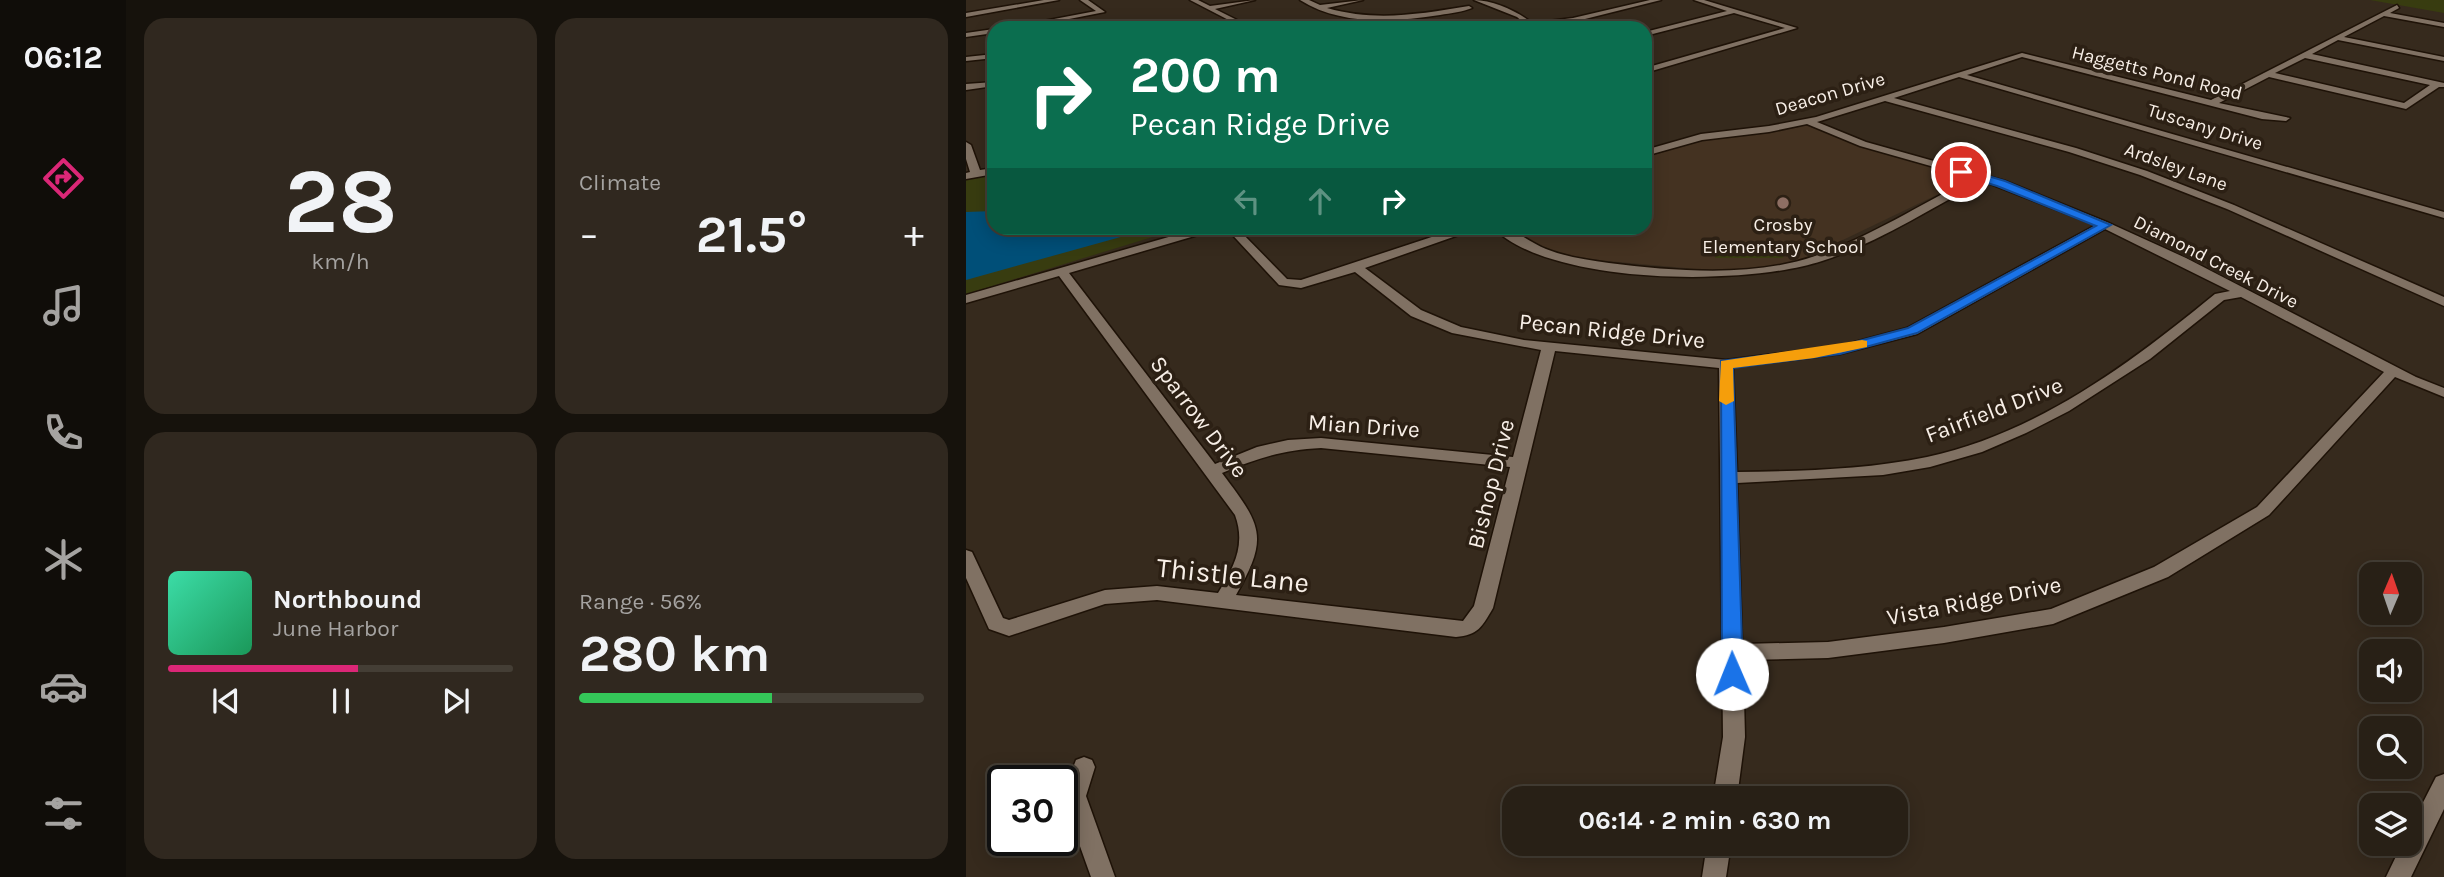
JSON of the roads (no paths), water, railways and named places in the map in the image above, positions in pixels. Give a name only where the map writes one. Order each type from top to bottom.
[{"type":"street","points":[[966,15],[1056,0]]},
{"type":"street","points":[[1051,21],[1102,12],[1083,0]]},
{"type":"street","points":[[1193,0],[1235,21]]},
{"type":"street","points":[[1208,8],[1252,0]]},
{"type":"street","points":[[1303,0],[1347,18],[1377,20],[1469,8]]},
{"type":"street","points":[[1319,8],[1360,0]]},
{"type":"street","points":[[1477,0],[1525,21]]},
{"type":"street","points":[[1520,2],[1530,0]]},
{"type":"street","points":[[1568,21],[1658,0]]},
{"type":"street","points":[[1652,69],[1793,28],[1697,0]]},
{"type":"street","points":[[2212,103],[2397,7]]},
{"type":"street","points":[[1652,32],[1735,11]]},
{"type":"street","points":[[2383,14],[2444,25]]},
{"type":"street","points":[[966,35],[987,32]]},
{"type":"street","points":[[2337,38],[2444,59]]},
{"type":"street","points":[[2432,57],[2444,49]]},
{"type":"street","name":"Deacon Drive","points":[[1652,151],[1701,137],[1807,121],[2022,55]]},
{"type":"street","name":"Haggetts Pond Road","points":[[2022,55],[2212,103],[2286,118]]},
{"type":"street","points":[[2304,55],[2441,85]]},
{"type":"street","points":[[966,59],[987,58]]},
{"type":"street","name":"Tuscany Drive","points":[[1956,74],[2444,215]]},
{"type":"street","points":[[2268,74],[2406,106],[2441,85]]},
{"type":"street","points":[[966,87],[987,86]]},
{"type":"street","name":"Ardsley Lane","points":[[1884,97],[1927,112],[2098,158],[2155,178],[2253,215],[2444,302]]},
{"type":"street","name":"Diamond Creek Drive","points":[[1807,121],[1863,144],[1982,178],[2105,225],[2393,371],[2444,393]]},
{"type":"street","points":[[966,145],[971,175]]},
{"type":"street","points":[[1512,235],[1543,252],[1587,263],[1677,271],[1767,271],[1820,258],[1982,178]]},
{"type":"street","name":"Pecan Ridge Drive","points":[[1356,267],[1416,313],[1457,330],[1549,347],[1726,365],[1840,350],[1912,331],[2105,225]]},
{"type":"street","points":[[966,299],[1187,235]]},
{"type":"street","points":[[1238,235],[1283,282],[1290,285],[1316,281],[1449,235]]},
{"type":"street","name":"Sparrow Drive","points":[[1061,271],[1243,513],[1251,539],[1244,565],[1223,601]]},
{"type":"street","name":"Fairfield Drive","points":[[1728,478],[1885,470],[1949,456],[2081,401],[2220,297],[2241,293]]},
{"type":"street","name":"Bishop Drive","points":[[1468,628],[1483,608],[1549,347]]},
{"type":"street","points":[[1726,365],[1734,737],[1727,786]]},
{"type":"street","name":"Vista Ridge Drive","points":[[1732,652],[1828,650],[1944,635],[2053,616],[2161,572],[2263,511],[2393,371]]},
{"type":"street","name":"Mian Drive","points":[[1211,472],[1257,452],[1288,445],[1321,443],[1520,463]]},
{"type":"street","name":"Thistle Lane","points":[[966,557],[996,624],[1009,628],[1105,597],[1157,593],[1456,629],[1468,628]]},
{"type":"street","points":[[1084,767],[1074,796],[1103,877]]},
{"type":"street","points":[[2398,877],[2444,785]]},
{"type":"street","points":[[1714,877],[1717,856]]},
{"type":"water","points":[[987,211],[987,235],[1128,235],[966,280],[966,212]]},
{"type":"place","name":"Crosby Elementary School","points":[[1783,203]]}]
